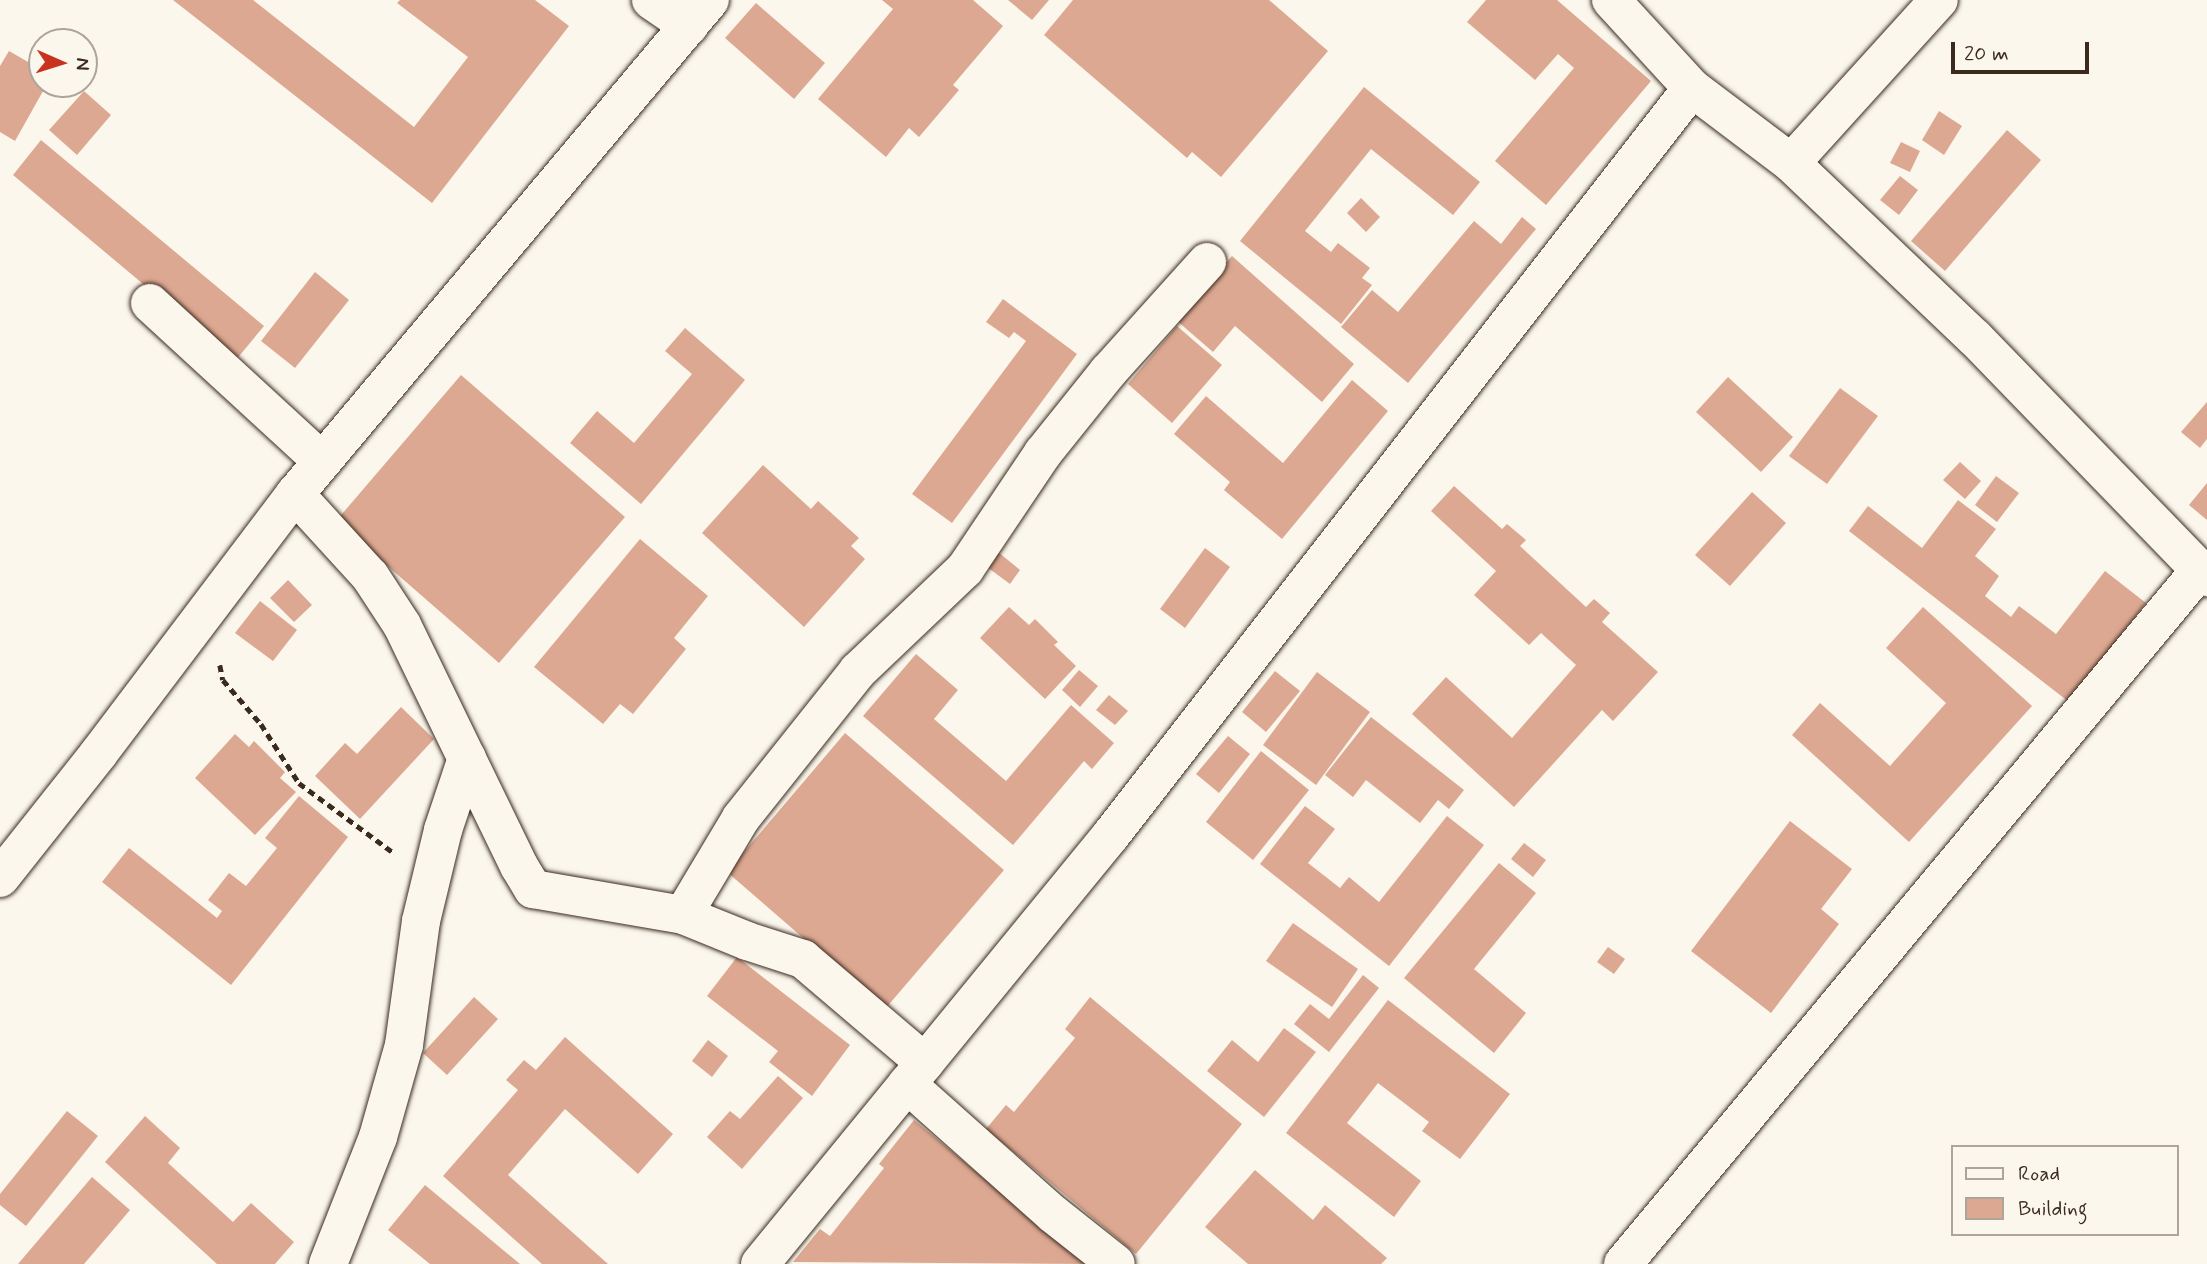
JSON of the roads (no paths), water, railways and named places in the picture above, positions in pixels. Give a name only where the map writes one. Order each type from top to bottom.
[{"type":"street","points":[[0,878],[295,494],[699,13],[651,0]]},
{"type":"street","points":[[1611,0],[1692,88],[1791,163],[1975,338],[2203,574],[1623,1264]]},
{"type":"street","points":[[1791,163],[1939,0]]},
{"type":"street","points":[[760,1264],[1111,835],[1692,88]]},
{"type":"street","points":[[683,915],[741,818],[858,671],[965,569],[1042,453],[1108,372],[1207,262]]},
{"type":"street","points":[[150,303],[322,461]]},
{"type":"street","points":[[295,494],[370,576],[402,625],[533,889],[683,915],[747,941],[803,959],[1053,1214],[1116,1264]]},
{"type":"street","points":[[328,1264],[378,1137],[404,1045],[421,921],[443,830],[467,758]]}]
